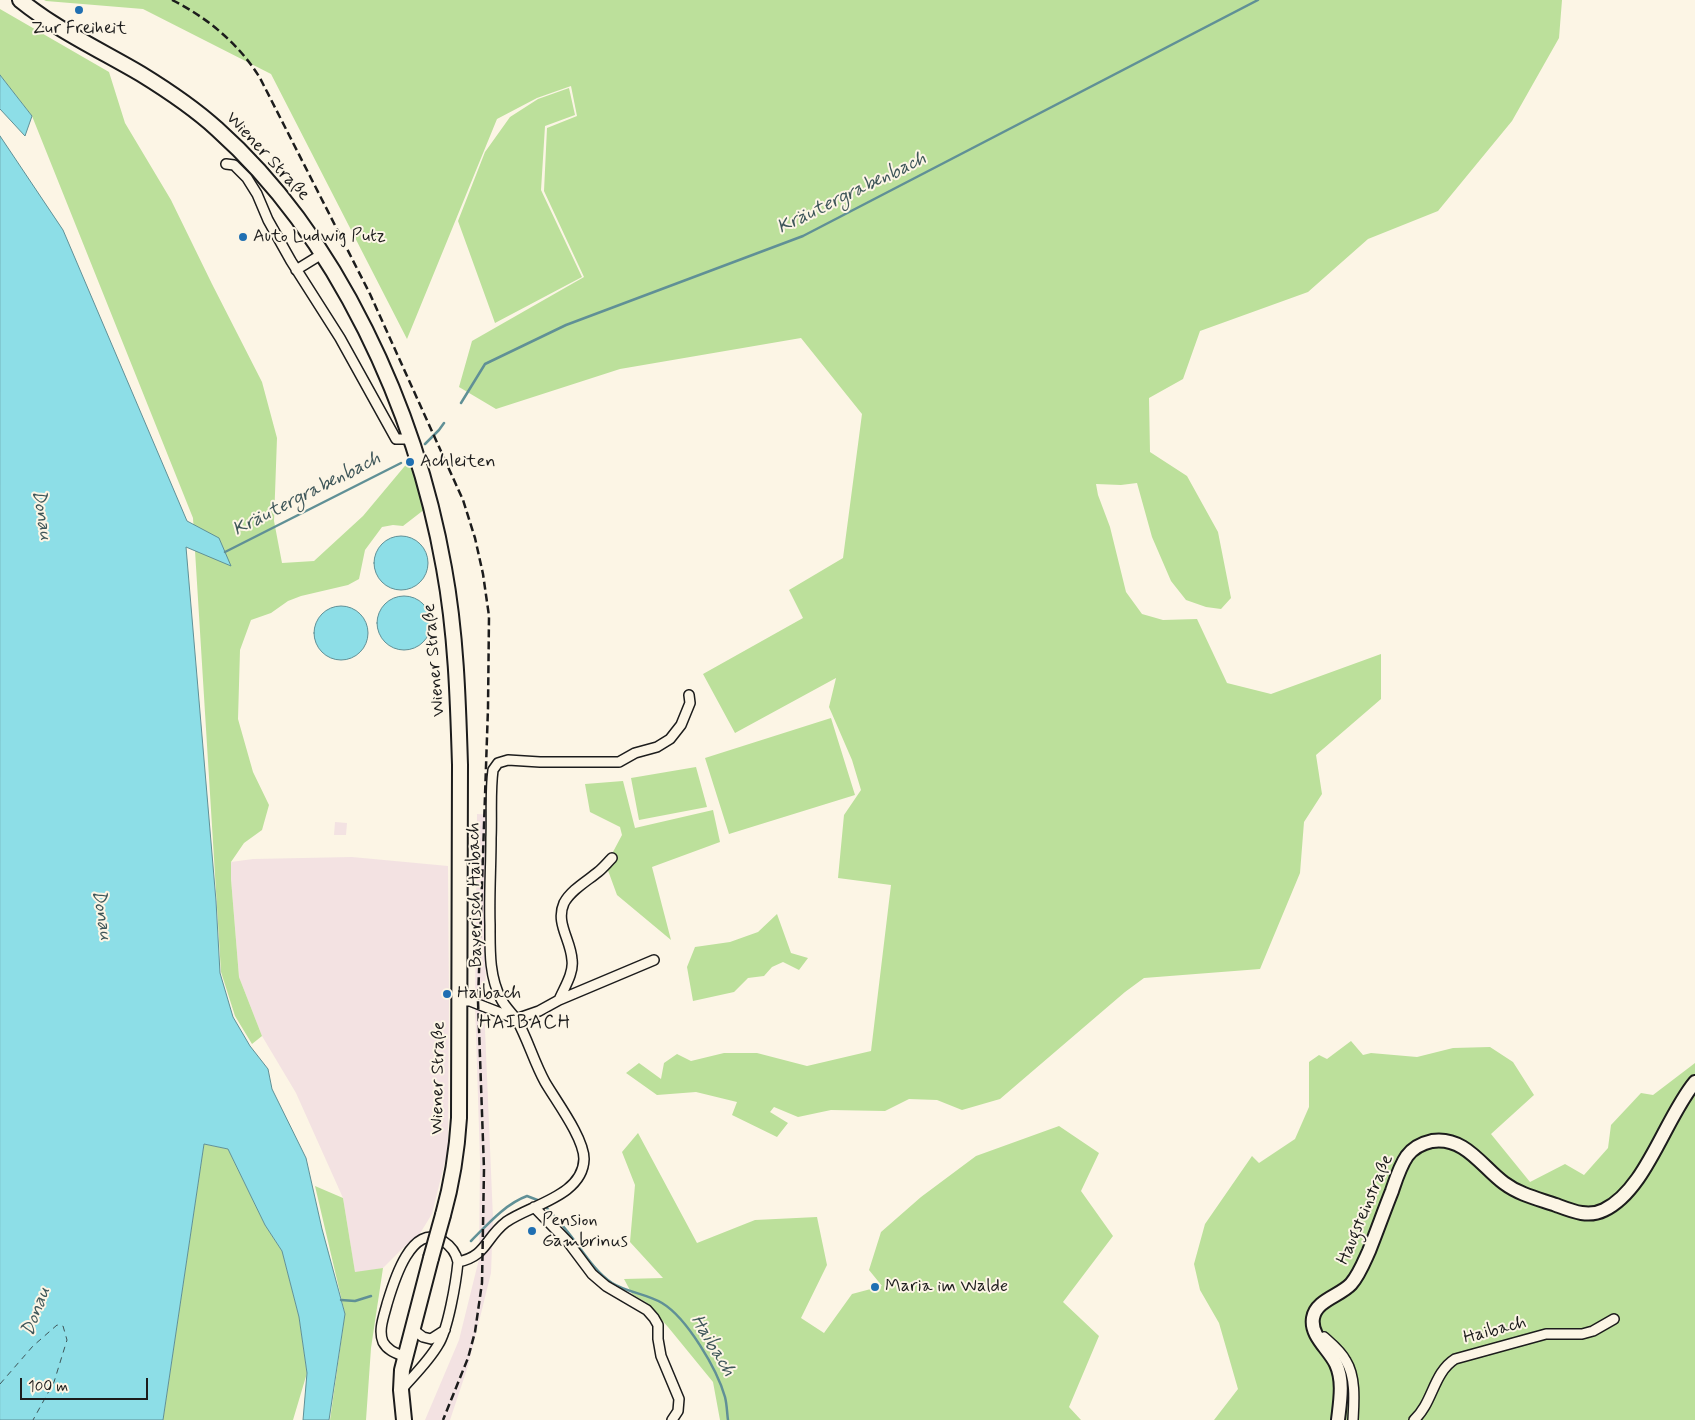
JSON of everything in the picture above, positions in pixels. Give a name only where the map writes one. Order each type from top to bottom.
[{"type":"main road","name":"Wiener Straße","points":[[20,0],[48,20],[141,74],[202,117],[272,184],[298,217],[350,300],[376,352],[400,410],[423,478],[445,569],[456,662],[460,765],[459,1118],[451,1185],[402,1370],[401,1390],[404,1420]]},
{"type":"main road","name":"Haugsteinstraße","points":[[1338,1420],[1339,1373],[1336,1364],[1320,1341],[1313,1326],[1314,1313],[1322,1304],[1344,1290],[1355,1278],[1369,1252],[1402,1165],[1412,1150],[1427,1142],[1449,1142],[1459,1145],[1475,1156],[1514,1190],[1569,1210],[1585,1214],[1594,1213],[1610,1206],[1636,1181],[1681,1102],[1695,1082]]},
{"type":"street","points":[[226,164],[234,165],[247,178],[257,194],[268,220],[296,270],[340,338],[396,439],[410,438]]},
{"type":"street","points":[[257,194],[272,184]]},
{"type":"street","points":[[296,270],[322,254]]},
{"type":"street","name":"Bayerisch Haibach","points":[[458,1262],[466,1261],[478,1254],[495,1232],[504,1224],[562,1194],[577,1178],[584,1158],[579,1140],[545,1081],[516,1019],[501,1000],[494,981],[490,960],[493,770],[498,763],[508,760],[619,762],[635,753],[657,747],[670,739],[681,725],[690,703],[689,695]]},
{"type":"street","points":[[559,1000],[569,977],[573,961],[561,922],[565,902],[573,892],[600,871],[612,858]]},
{"type":"street","points":[[458,1001],[470,1001],[516,1019],[540,1011],[559,1000],[654,960]]},
{"type":"street","points":[[537,1206],[592,1274],[612,1290],[647,1310],[654,1318],[658,1325],[661,1356],[679,1399],[678,1411],[672,1420]]},
{"type":"street","points":[[401,1390],[431,1356],[445,1330],[458,1262],[457,1256],[451,1247],[444,1241],[433,1238],[424,1239],[415,1245],[404,1259],[394,1280],[381,1334],[383,1342],[389,1350],[405,1356]]},
{"type":"street","name":"Haibach","points":[[1414,1420],[1422,1410],[1443,1370],[1455,1359],[1536,1336],[1593,1332],[1614,1319]]},
{"type":"street","points":[[412,1330],[423,1337],[431,1339],[445,1330]]},
{"type":"street","points":[[1320,1341],[1324,1337],[1337,1348],[1348,1363],[1353,1391],[1352,1420]]},
{"type":"shaded area","points":[[477,814],[492,815],[487,854],[485,1029],[493,1219],[491,1273],[468,1366],[450,1420],[425,1420],[459,1340],[479,1259],[480,1161],[475,1003]]},
{"type":"shaded area","points":[[335,822],[347,823],[346,835],[334,835]]},
{"type":"shaded area","points":[[352,857],[448,866],[449,997],[448,1149],[432,1214],[419,1235],[383,1268],[355,1273],[343,1198],[296,1093],[262,1036],[239,977],[231,879],[231,862],[253,859]]},
{"type":"green space","points":[[44,0],[1562,0],[1559,38],[1512,121],[1438,211],[1368,239],[1308,292],[1200,331],[1183,379],[1149,398],[1150,452],[1187,476],[1218,532],[1231,598],[1221,609],[1206,607],[1186,600],[1171,581],[1152,537],[1137,483],[1121,485],[1096,484],[1098,495],[1110,527],[1126,592],[1142,614],[1163,620],[1197,619],[1227,683],[1271,694],[1381,654],[1381,699],[1316,755],[1322,794],[1304,822],[1300,873],[1260,969],[1144,978],[1125,992],[1000,1099],[962,1110],[937,1100],[909,1099],[885,1111],[831,1110],[798,1117],[774,1107],[770,1112],[788,1123],[777,1137],[732,1115],[737,1102],[696,1092],[657,1095],[626,1073],[639,1063],[661,1079],[664,1063],[677,1054],[691,1061],[724,1053],[757,1053],[807,1066],[871,1051],[891,885],[838,878],[844,815],[861,790],[852,760],[829,707],[836,678],[735,733],[703,674],[803,618],[789,590],[843,558],[862,414],[801,338],[620,369],[496,409],[459,387],[472,341],[584,277],[544,191],[547,128],[577,116],[571,86],[537,98],[497,119],[407,339],[271,74],[143,9]]},
{"type":"green space","points":[[0,9],[109,72],[125,123],[171,200],[262,382],[277,438],[274,521],[282,563],[314,561],[363,516],[409,461],[425,509],[403,526],[382,527],[365,550],[359,579],[348,585],[301,596],[288,601],[271,613],[251,620],[240,650],[238,719],[253,772],[269,805],[262,830],[244,843],[231,862],[239,977],[262,1036],[252,1044],[235,1016],[221,972],[193,518],[32,116],[0,75]]},
{"type":"green space","points":[[569,88],[575,115],[545,126],[541,190],[582,277],[495,323],[458,221],[485,152],[510,117],[538,99]]},
{"type":"green space","points":[[831,718],[855,795],[729,834],[705,758]]},
{"type":"green space","points":[[696,767],[707,807],[639,820],[631,778]]},
{"type":"green space","points":[[623,781],[635,828],[713,810],[720,842],[652,867],[671,940],[617,895],[606,865],[622,835],[620,827],[590,812],[585,784]]},
{"type":"green space","points":[[777,914],[791,953],[808,958],[799,970],[783,962],[772,967],[764,976],[748,978],[734,992],[693,1001],[687,967],[695,947],[730,942],[758,932]]},
{"type":"green space","points":[[1351,1041],[1363,1055],[1371,1053],[1417,1057],[1453,1048],[1490,1047],[1513,1062],[1534,1095],[1491,1134],[1530,1182],[1565,1164],[1584,1175],[1608,1148],[1611,1125],[1641,1093],[1653,1095],[1695,1063],[1695,1420],[1214,1420],[1238,1389],[1219,1323],[1200,1290],[1194,1264],[1205,1224],[1252,1156],[1259,1163],[1295,1139],[1309,1107],[1309,1062],[1319,1055],[1327,1059]]},
{"type":"green space","points":[[1059,1126],[1099,1153],[1081,1191],[1113,1236],[1063,1302],[1099,1336],[1069,1407],[1081,1420],[720,1420],[713,1382],[647,1303],[632,1294],[624,1279],[663,1278],[630,1242],[635,1185],[622,1152],[638,1133],[697,1243],[755,1220],[817,1217],[827,1265],[801,1318],[824,1333],[852,1294],[882,1286],[869,1270],[881,1232],[921,1197],[976,1156]]},
{"type":"green space","points":[[204,1144],[228,1149],[265,1225],[282,1251],[299,1317],[307,1373],[293,1420],[163,1420]]},
{"type":"green space","points":[[315,1186],[343,1198],[355,1272],[383,1268],[371,1348],[366,1420],[330,1420],[345,1314]]},
{"type":"water","points":[[0,75],[32,116],[25,136],[0,109]]},
{"type":"water","name":"Donau","points":[[0,136],[63,230],[187,521],[219,538],[231,566],[186,547],[216,901],[220,973],[233,1017],[250,1046],[268,1069],[272,1089],[306,1158],[322,1229],[345,1314],[329,1420],[303,1420],[307,1373],[299,1317],[282,1251],[265,1225],[228,1149],[204,1144],[163,1420],[0,1420]]},
{"type":"water","points":[[396,536],[406,536],[420,544],[426,553],[428,563],[426,573],[420,582],[406,590],[396,590],[386,585],[379,578],[374,568],[374,558],[379,548],[386,541]]},
{"type":"water","points":[[399,596],[409,596],[423,604],[429,613],[431,623],[429,633],[423,642],[409,650],[399,650],[389,645],[382,638],[377,628],[377,618],[382,608],[389,601]]},
{"type":"water","points":[[336,606],[346,606],[360,614],[366,623],[368,633],[366,643],[360,652],[346,660],[336,660],[326,655],[319,648],[314,638],[314,628],[319,618],[326,611]]},
{"type":"waterway","name":"Kräutergrabenbach","points":[[461,403],[485,364],[566,325],[803,236],[1258,0]]},
{"type":"waterway","name":"Kräutergrabenbach","points":[[425,444],[444,423]]},
{"type":"waterway","name":"Kräutergrabenbach","points":[[225,552],[401,463]]},
{"type":"waterway","name":"Haibach","points":[[471,1241],[511,1204],[527,1196],[540,1201]]},
{"type":"waterway","name":"Haibach","points":[[544,1205],[605,1278],[618,1286],[662,1303],[681,1320],[700,1345],[715,1373],[725,1397],[728,1420]]},
{"type":"waterway","name":"Haibach","points":[[341,1300],[355,1301],[371,1296]]},
{"type":"ferry route","points":[[0,1384],[33,1346],[57,1325],[63,1326],[67,1340],[54,1382],[33,1420]]},
{"type":"railway","points":[[172,0],[198,15],[222,33],[242,54],[260,78],[370,294],[463,500],[475,538],[483,574],[489,616],[488,708],[478,1001],[484,1169],[482,1283],[475,1332],[468,1358],[443,1420]]},
{"type":"place","name":"Zur Freiheit","points":[[79,10]]},
{"type":"place","name":"Auto Ludwig Putz","points":[[243,237]]},
{"type":"place","name":"Achleiten","points":[[410,462]]},
{"type":"place","name":"Haibach","points":[[447,994]]},
{"type":"place","name":"Pension Gambrinus","points":[[532,1231]]},
{"type":"place","name":"Maria im Walde","points":[[875,1287]]},
{"type":"district","name":"HAIBACH","points":[[525,1024]]}]
